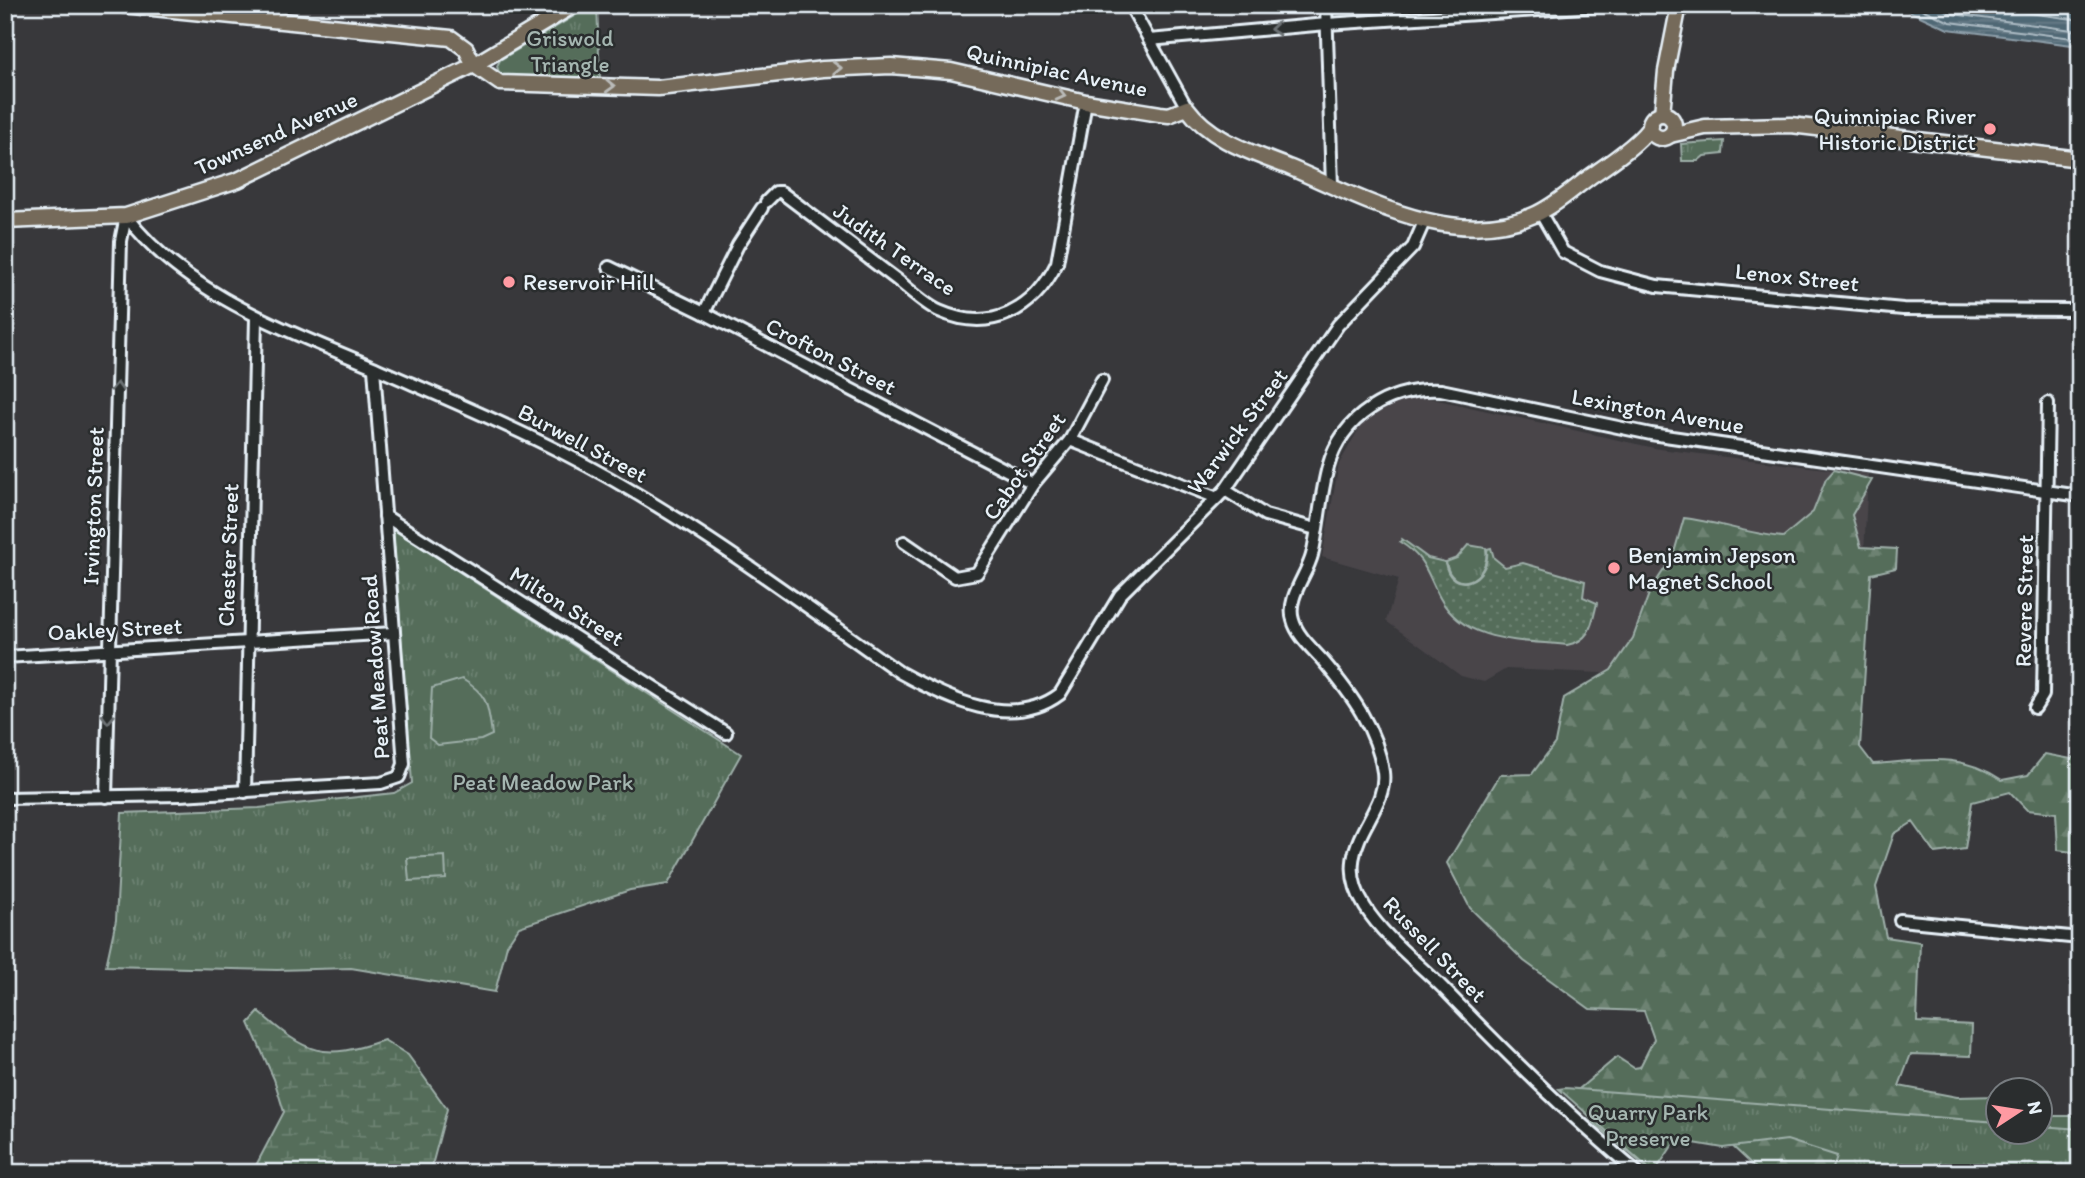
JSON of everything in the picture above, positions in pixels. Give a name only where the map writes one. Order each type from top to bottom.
[{"type":"main road","name":"Quinnipiac Avenue","points":[[123,5],[439,36],[457,41],[474,65],[500,83],[658,88],[823,69],[891,66],[951,71],[1086,102],[1160,114],[1170,115],[1187,108]]},
{"type":"main road","name":"Townsend Avenue","points":[[5,221],[126,216],[238,180],[474,65],[574,5]]},
{"type":"main road","points":[[1666,137],[1674,127],[1667,116],[1668,59],[1679,5]]},
{"type":"main road","points":[[1187,108],[1198,123],[1225,140],[1424,222],[1501,224],[1540,212],[1627,151],[1651,125],[1653,118],[1667,116],[1705,127]]},
{"type":"main road","points":[[1651,125],[1653,134],[1666,137]]},
{"type":"main road","points":[[1627,151],[1705,127],[1791,125],[2080,159]]},
{"type":"street","points":[[1130,5],[1187,108]]},
{"type":"street","points":[[1326,5],[1332,186]]},
{"type":"street","points":[[1149,40],[1327,24],[1612,5]]},
{"type":"street","name":"Judith Terrace","points":[[704,313],[738,245],[764,205],[776,192],[781,192],[938,311],[980,320],[1001,317],[1030,302],[1047,283],[1057,262],[1086,102]]},
{"type":"street","name":"Lenox Street","points":[[1540,212],[1563,252],[1600,271],[1657,286],[1903,309],[2080,310]]},
{"type":"street","name":"Burwell Street","points":[[126,216],[148,243],[163,256],[256,318],[563,453],[668,512],[732,553],[899,673],[928,688],[985,708],[1017,710]]},
{"type":"street","name":"Irvington Street","points":[[106,797],[121,241],[126,216]]},
{"type":"street","name":"Warwick Street","points":[[1017,710],[1045,704],[1060,694],[1120,595],[1221,494],[1338,325],[1413,247],[1424,222]]},
{"type":"street","name":"Crofton Street","points":[[609,267],[704,313],[1033,484]]},
{"type":"street","name":"Chester Street","points":[[245,792],[256,318]]},
{"type":"street","name":"Peat Meadow Road","points":[[5,798],[245,792],[381,783],[399,777],[404,764],[374,368]]},
{"type":"street","name":"Cabot Street","points":[[904,542],[955,577],[977,573],[1033,484],[1070,440],[1102,380]]},
{"type":"street","name":"Lexington Avenue","points":[[1316,529],[1328,466],[1340,439],[1360,415],[1379,402],[1419,390],[1456,393],[1651,434],[2080,496]]},
{"type":"street","name":"Revere Street","points":[[2035,708],[2043,695],[2049,403]]},
{"type":"street","points":[[1070,440],[1221,494],[1265,514],[1316,529]]},
{"type":"street","name":"Milton Street","points":[[385,516],[726,733]]},
{"type":"street","name":"Russell Street","points":[[1316,529],[1311,557],[1295,595],[1291,615],[1300,634],[1360,707],[1383,775],[1379,798],[1354,852],[1354,872],[1360,898],[1386,932],[1553,1100],[1637,1173]]},
{"type":"street","name":"Oakley Street","points":[[5,657],[394,633]]},
{"type":"street","points":[[1900,920],[2080,938]]},
{"type":"shaded area","name":"Benjamin Jepson Magnet School","points":[[1424,397],[1659,449],[1868,474],[1863,574],[1626,674],[1506,669],[1484,682],[1461,676],[1386,621],[1399,579],[1322,557],[1339,464],[1360,427],[1384,406],[1406,398]]},
{"type":"green space","name":"Griswold Triangle","points":[[597,5],[600,79],[504,77],[499,73],[497,66],[500,60]]},
{"type":"green space","points":[[1724,141],[1723,154],[1704,156],[1698,161],[1682,161],[1681,144]]},
{"type":"green space","points":[[1834,470],[1872,480],[1852,515],[1861,547],[1897,549],[1896,568],[1871,574],[1860,747],[1873,764],[1924,760],[1955,761],[1986,771],[2002,780],[2028,775],[2045,754],[2071,759],[2080,754],[2080,853],[2058,850],[2056,813],[2027,810],[2010,792],[1972,802],[1965,849],[1935,853],[1913,822],[1894,834],[1876,887],[1886,937],[1920,942],[1917,1022],[1972,1025],[1971,1056],[1911,1054],[1899,1086],[1957,1097],[1983,1096],[1983,1146],[2054,1146],[2054,1116],[2080,1116],[2080,1173],[1761,1173],[1713,1128],[1662,1124],[1657,1173],[1653,1173],[1594,1123],[1573,1094],[1617,1057],[1634,1068],[1640,1067],[1654,1039],[1644,1011],[1590,1009],[1524,961],[1470,908],[1447,863],[1500,775],[1532,774],[1555,743],[1564,698],[1611,670],[1633,638],[1650,591],[1673,556],[1684,518],[1783,537],[1813,512],[1826,479]]},
{"type":"green space","name":"Peat Meadow Park","points":[[393,529],[741,754],[668,884],[630,890],[519,927],[507,945],[495,992],[351,968],[277,970],[106,966],[116,920],[122,813],[259,808],[394,793],[412,783]]},
{"type":"green space","points":[[1402,539],[1428,558],[1445,562],[1448,573],[1462,582],[1477,577],[1483,570],[1487,549],[1491,548],[1494,558],[1505,567],[1523,563],[1585,581],[1583,597],[1597,603],[1589,630],[1581,640],[1567,645],[1514,640],[1479,632],[1451,613],[1440,598],[1421,560],[1400,542]]},
{"type":"green space","points":[[1468,545],[1486,548],[1486,559],[1477,576],[1462,581],[1449,573],[1446,562],[1457,558]]},
{"type":"green space","points":[[462,679],[478,690],[486,702],[492,735],[481,740],[438,745],[429,738],[432,688]]},
{"type":"green space","points":[[445,856],[446,879],[409,881],[407,858]]},
{"type":"green space","points":[[259,1012],[290,1037],[316,1050],[345,1050],[384,1040],[408,1055],[447,1109],[430,1173],[252,1173],[284,1112],[274,1079],[249,1023]]},
{"type":"green space","name":"Quarry Park Preserve","points":[[1559,1089],[1983,1121],[1983,1146],[2054,1146],[2054,1127],[2080,1129],[2080,1173],[1841,1173],[1833,1168],[1837,1156],[1787,1140],[1723,1148],[1676,1140],[1654,1173]]},
{"type":"water","points":[[1896,5],[2080,5],[2080,46],[1948,29]]},
{"type":"place","name":"Quinnipiac River Historic District","points":[[1990,129]]},
{"type":"place","name":"Reservoir Hill","points":[[509,282]]},
{"type":"place","name":"Benjamin Jepson Magnet School","points":[[1614,568]]}]
